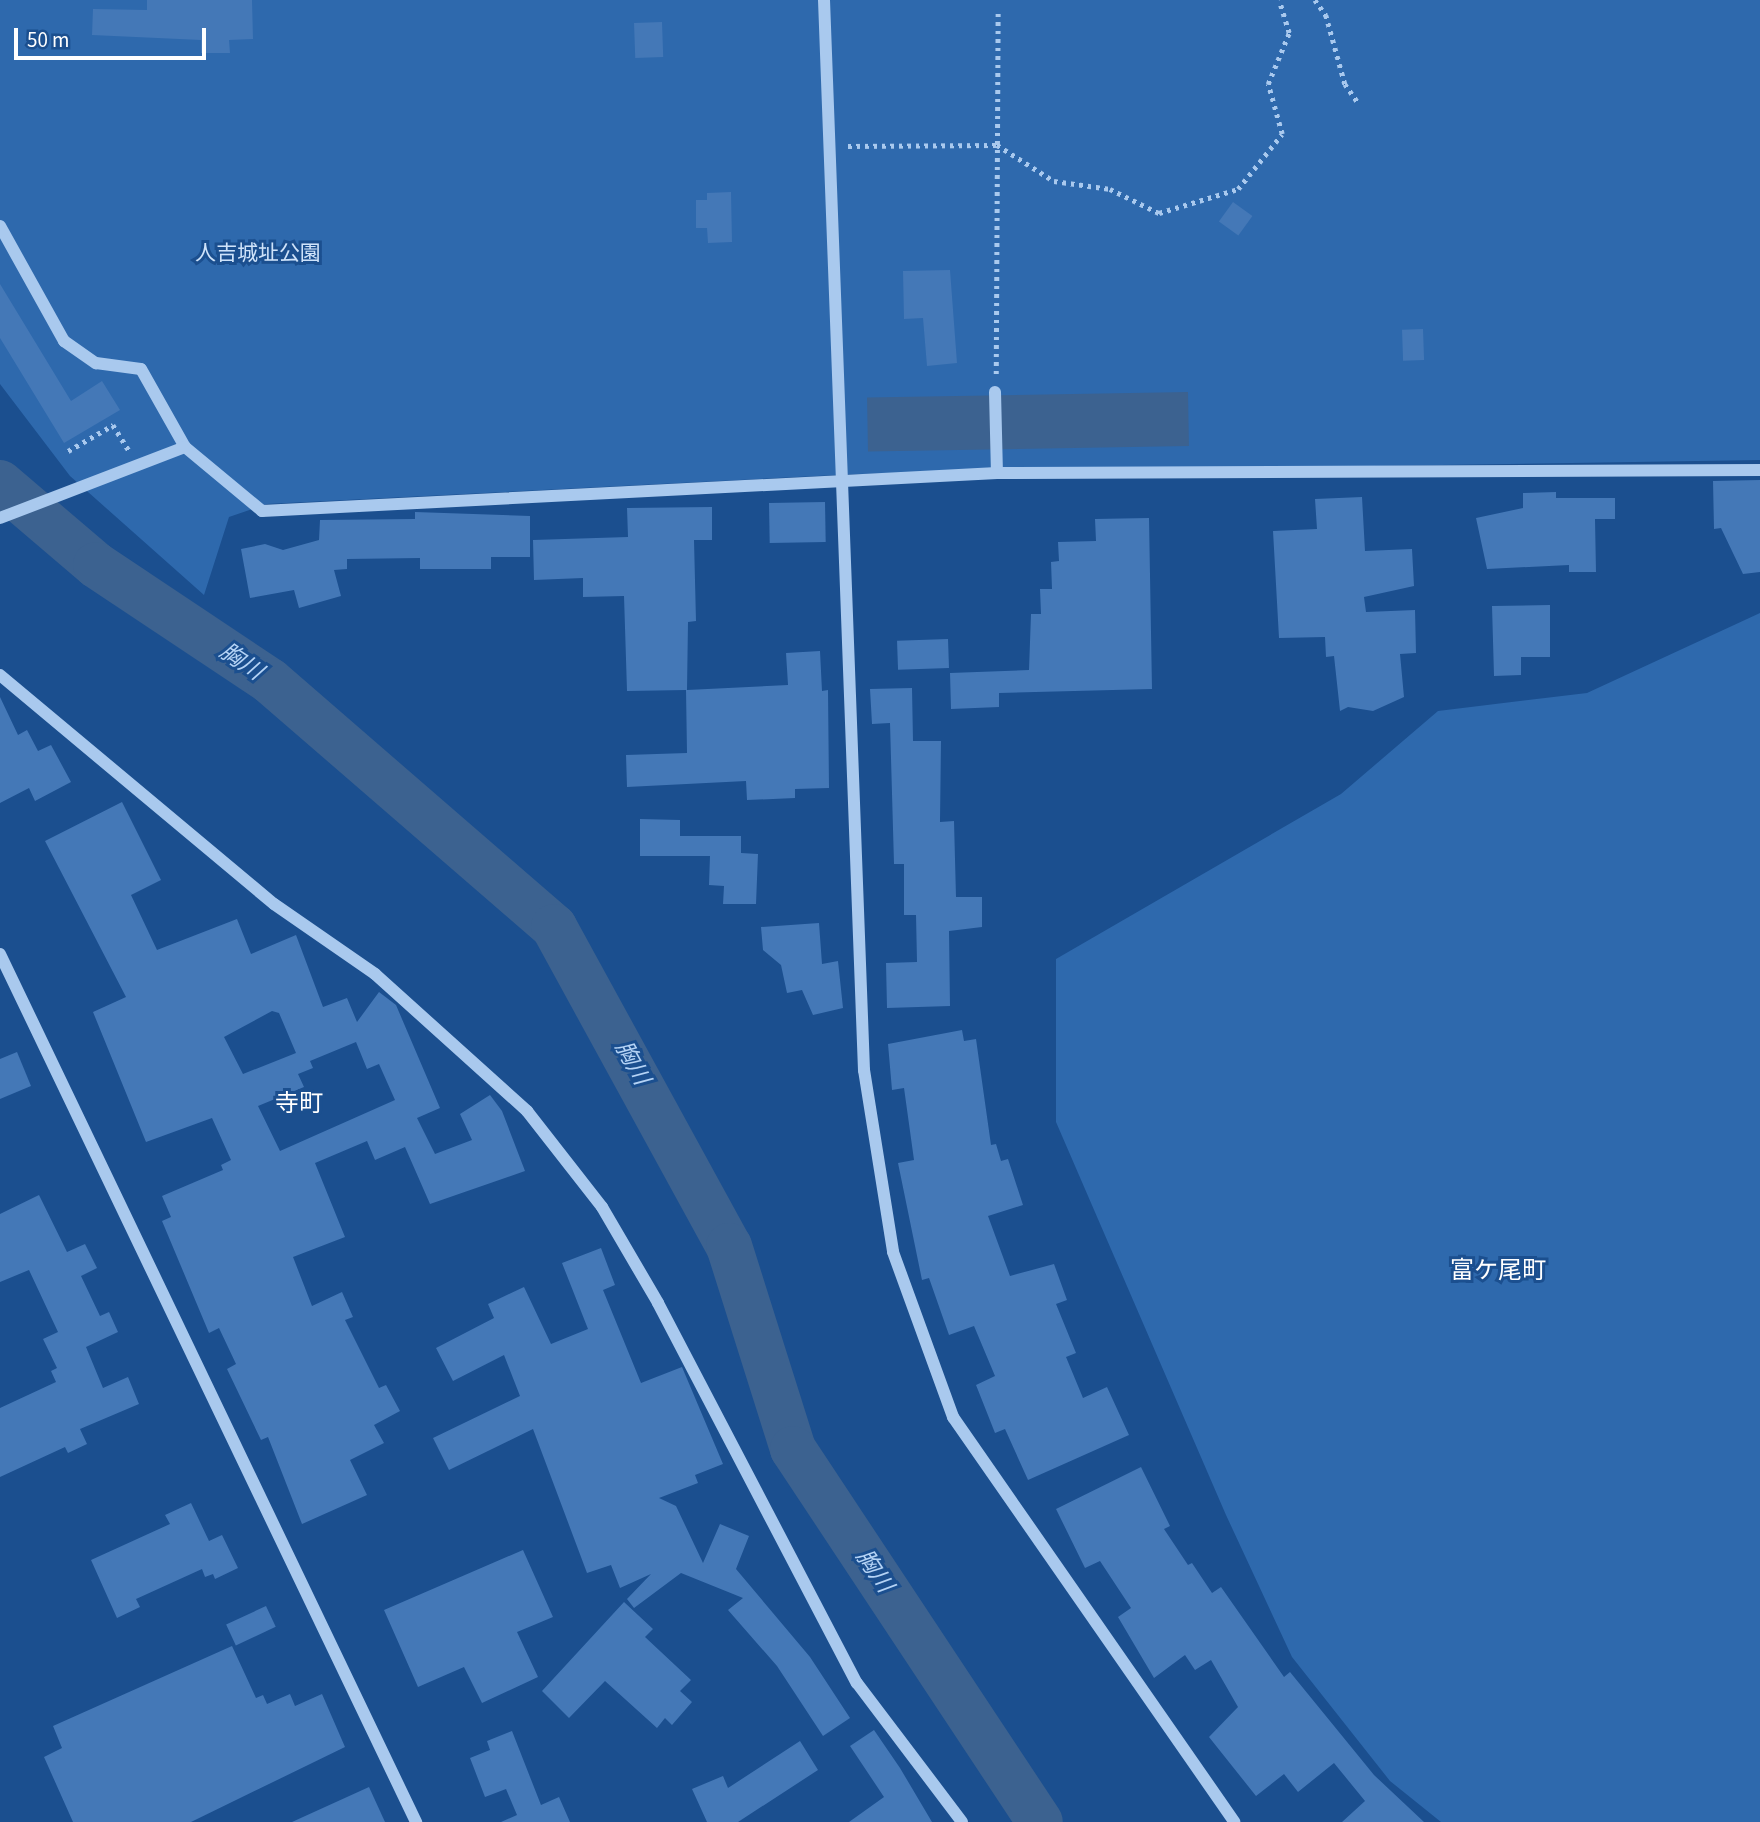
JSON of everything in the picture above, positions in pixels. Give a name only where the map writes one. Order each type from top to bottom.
[{"type":"street","points":[[824,0],[864,1070],[893,1252],[953,1417],[1234,1822]]},
{"type":"street","points":[[0,226],[64,341],[96,363],[141,369],[185,447],[262,511],[841,485],[997,473],[1760,470]]},
{"type":"street","points":[[995,392],[997,473]]},
{"type":"street","points":[[0,518],[185,447]]},
{"type":"street","points":[[0,675],[274,904],[386,983],[527,1111],[602,1207],[658,1303],[857,1682],[906,1741],[962,1822]]},
{"type":"street","points":[[0,954],[416,1822]]},
{"type":"path","points":[[850,146],[997,145],[1054,180],[1110,190],[1159,213],[1238,189],[1282,134],[1268,83],[1289,33],[1279,0]]},
{"type":"path","points":[[1315,0],[1326,15],[1345,83],[1359,104]]},
{"type":"path","points":[[995,392],[998,11]]},
{"type":"path","points":[[68,451],[113,425],[129,451]]},
{"type":"green space","name":"人吉城址公園","points":[[0,0],[1760,0],[1760,460],[857,474],[267,504],[229,517],[204,595],[70,476],[0,384]]},
{"type":"green space","points":[[1760,613],[1760,1822],[1441,1822],[1390,1781],[1292,1657],[1226,1515],[1056,1122],[1056,959],[1341,794],[1438,711],[1587,693]]},
{"type":"shaded area","points":[[1188,392],[1189,446],[868,452],[867,398]]},
{"type":"building","points":[[147,0],[252,0],[253,39],[229,40],[230,53],[201,53],[201,40],[92,35],[93,9],[147,10]]},
{"type":"building","points":[[662,22],[663,57],[635,58],[634,23]]},
{"type":"building","points":[[731,192],[732,242],[708,243],[707,228],[696,228],[696,200],[707,200],[707,193]]},
{"type":"building","points":[[1233,202],[1252,216],[1238,236],[1219,221]]},
{"type":"building","points":[[950,270],[957,363],[927,366],[923,318],[904,319],[903,271]]},
{"type":"building","points":[[0,284],[71,401],[102,381],[120,410],[64,443],[0,338]]},
{"type":"building","points":[[1423,329],[1424,360],[1403,361],[1402,330]]},
{"type":"building","points":[[1760,480],[1760,572],[1743,574],[1721,528],[1714,529],[1713,481]]},
{"type":"building","points":[[1556,492],[1556,498],[1615,498],[1615,519],[1595,519],[1596,572],[1569,572],[1569,565],[1487,569],[1476,518],[1523,508],[1523,493]]},
{"type":"building","points":[[1362,497],[1365,551],[1412,549],[1414,586],[1364,597],[1366,612],[1415,610],[1416,653],[1400,654],[1404,697],[1373,711],[1348,707],[1340,711],[1334,656],[1326,657],[1325,637],[1279,638],[1273,531],[1317,529],[1315,499]]},
{"type":"building","points":[[825,502],[826,542],[770,543],[769,503]]},
{"type":"building","points":[[712,507],[712,540],[694,540],[696,621],[688,622],[687,690],[788,685],[786,653],[820,651],[822,691],[828,690],[829,788],[795,789],[795,798],[747,800],[746,781],[627,787],[626,755],[687,753],[686,690],[627,691],[624,596],[583,597],[583,578],[534,580],[533,540],[628,537],[627,508]]},
{"type":"building","points":[[415,512],[530,516],[530,557],[491,557],[491,569],[420,569],[420,558],[347,559],[347,569],[334,570],[341,596],[299,608],[294,590],[250,598],[241,549],[265,544],[283,550],[319,540],[320,520],[415,519]]},
{"type":"building","points":[[1149,518],[1152,689],[999,693],[999,707],[951,709],[950,673],[1029,670],[1031,614],[1041,614],[1040,589],[1052,589],[1051,562],[1059,561],[1058,542],[1096,541],[1095,519]]},
{"type":"building","points":[[1550,605],[1550,657],[1521,657],[1521,675],[1494,676],[1492,606]]},
{"type":"building","points":[[948,639],[949,668],[898,670],[897,641]]},
{"type":"building","points":[[912,688],[913,741],[941,741],[940,822],[954,821],[956,897],[982,897],[982,927],[949,931],[950,1006],[887,1008],[886,963],[917,962],[916,915],[904,915],[904,864],[894,864],[890,723],[872,724],[870,689]]},
{"type":"building","points":[[0,697],[18,735],[27,730],[38,751],[51,745],[71,782],[35,801],[29,788],[0,803]]},
{"type":"building","points":[[122,802],[161,880],[131,895],[157,950],[237,919],[251,954],[296,935],[323,1007],[347,998],[357,1022],[379,992],[396,1005],[440,1108],[417,1118],[435,1154],[472,1140],[460,1114],[490,1095],[502,1111],[525,1171],[430,1204],[405,1147],[375,1160],[367,1141],[315,1163],[345,1237],[293,1257],[312,1306],[342,1292],[353,1317],[345,1320],[379,1388],[386,1385],[400,1411],[374,1425],[384,1443],[350,1460],[367,1495],[302,1524],[268,1437],[261,1440],[227,1369],[236,1364],[219,1328],[209,1333],[162,1221],[171,1217],[162,1196],[223,1170],[221,1165],[231,1160],[212,1118],[146,1142],[93,1012],[126,997],[45,841]],"holes":[[[272,1011],[279,1013],[296,1053],[243,1074],[224,1037]],[[356,1042],[367,1069],[379,1064],[395,1100],[280,1151],[258,1106],[304,1087],[298,1074],[313,1068],[310,1061]]]},
{"type":"building","points":[[640,819],[680,820],[680,836],[741,836],[741,853],[758,854],[756,904],[723,904],[724,886],[709,885],[710,856],[640,856]]},
{"type":"building","points":[[819,923],[822,964],[838,961],[843,1008],[813,1015],[802,990],[787,993],[781,965],[763,950],[761,927]]},
{"type":"building","points":[[962,1030],[964,1041],[976,1039],[991,1145],[996,1144],[1001,1161],[1008,1159],[1023,1205],[988,1216],[1010,1276],[1054,1264],[1067,1300],[1056,1304],[1076,1353],[1066,1357],[1083,1398],[1107,1387],[1129,1435],[1028,1480],[1005,1429],[995,1433],[976,1385],[995,1376],[974,1326],[949,1335],[929,1278],[922,1280],[898,1163],[914,1160],[904,1088],[892,1090],[888,1044]]},
{"type":"building","points":[[17,1052],[31,1086],[0,1099],[0,1059]]},
{"type":"building","points":[[39,1195],[67,1252],[85,1244],[97,1268],[81,1276],[100,1316],[109,1312],[118,1332],[86,1347],[103,1388],[128,1377],[139,1404],[80,1429],[87,1444],[68,1453],[65,1447],[0,1477],[0,1408],[56,1382],[51,1371],[57,1368],[43,1339],[58,1332],[29,1270],[0,1282],[0,1214]]},
{"type":"building","points":[[601,1248],[615,1285],[603,1290],[641,1383],[682,1367],[723,1464],[695,1475],[698,1483],[659,1498],[676,1506],[703,1563],[720,1524],[749,1536],[736,1569],[810,1657],[850,1718],[823,1736],[777,1666],[728,1610],[743,1598],[681,1573],[634,1608],[627,1599],[651,1574],[620,1588],[611,1565],[587,1573],[533,1429],[449,1470],[433,1438],[520,1396],[504,1355],[453,1381],[436,1348],[494,1318],[488,1304],[524,1287],[551,1344],[588,1329],[562,1263]]},
{"type":"building","points":[[1141,1467],[1170,1526],[1164,1529],[1188,1565],[1192,1563],[1212,1593],[1221,1587],[1284,1677],[1290,1672],[1374,1775],[1424,1822],[1342,1822],[1365,1801],[1334,1763],[1298,1792],[1284,1774],[1256,1796],[1209,1737],[1238,1707],[1211,1660],[1195,1670],[1185,1655],[1154,1678],[1118,1617],[1131,1608],[1100,1561],[1085,1568],[1056,1509]]},
{"type":"building","points":[[191,1503],[209,1541],[222,1535],[238,1568],[215,1579],[213,1574],[205,1577],[202,1569],[136,1599],[140,1607],[117,1618],[91,1560],[170,1524],[165,1515]]},
{"type":"building","points":[[523,1550],[553,1617],[517,1632],[538,1677],[482,1703],[464,1667],[418,1687],[384,1610]]},
{"type":"building","points":[[624,1602],[653,1629],[645,1637],[691,1680],[680,1691],[692,1702],[672,1725],[665,1718],[657,1728],[605,1681],[569,1718],[542,1691]]},
{"type":"building","points":[[266,1606],[276,1627],[236,1645],[226,1625]]},
{"type":"building","points":[[232,1646],[256,1698],[263,1695],[267,1704],[290,1694],[295,1706],[322,1694],[345,1747],[191,1822],[73,1822],[44,1757],[62,1748],[53,1726]]},
{"type":"building","points":[[874,1730],[932,1822],[849,1822],[884,1797],[850,1746]]},
{"type":"building","points":[[512,1731],[541,1805],[559,1797],[570,1822],[501,1822],[517,1815],[506,1789],[485,1797],[470,1758],[490,1750],[487,1741]]},
{"type":"building","points":[[800,1741],[818,1770],[738,1822],[707,1822],[692,1789],[723,1776],[728,1788]]},
{"type":"building","points":[[369,1787],[385,1822],[292,1822]]},
{"type":"waterway","name":"胸川","points":[[0,483],[96,565],[270,681],[554,927],[729,1246],[793,1449],[1040,1822]]},
{"type":"district","name":"寺町","points":[[299,1104]]},
{"type":"district","name":"富ケ尾町","points":[[1498,1271]]}]
